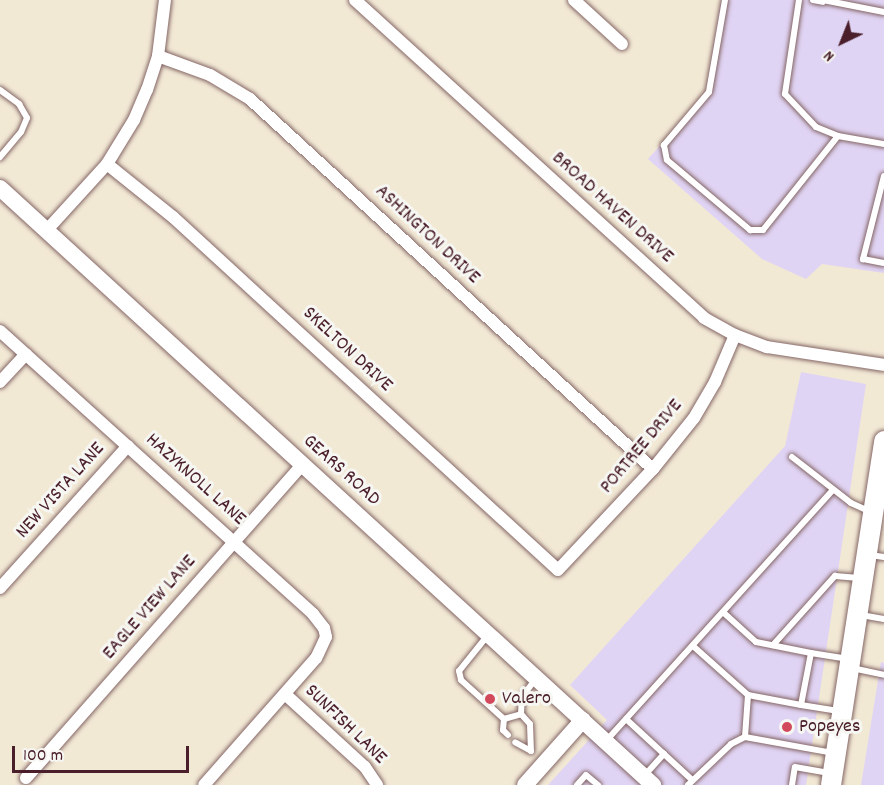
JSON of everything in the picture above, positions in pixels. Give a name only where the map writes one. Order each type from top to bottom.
[{"type":"main road","name":"GEARS ROAD","points":[[0,188],[648,781]]},
{"type":"main road","points":[[832,779],[862,578],[875,556],[872,512],[884,441]]},
{"type":"main road","points":[[525,785],[583,720]]},
{"type":"street","points":[[46,231],[107,164],[134,120],[158,56],[165,0]]},
{"type":"street","name":"BROAD HAVEN DRIVE","points":[[355,0],[704,318],[735,335],[767,347],[884,365]]},
{"type":"street","points":[[573,0],[622,44]]},
{"type":"street","name":"ASHINGTON DRIVE","points":[[158,56],[210,75],[250,99],[653,469]]},
{"type":"street","name":"SKELTON DRIVE","points":[[107,164],[173,217],[558,570]]},
{"type":"street","name":"HAZYKNOLL LANE","points":[[0,331],[313,614],[324,628],[326,637],[323,648],[306,671],[204,785]]},
{"type":"street","name":"PORTREE DRIVE","points":[[558,570],[653,469],[694,418],[715,382],[735,335]]},
{"type":"street","points":[[0,382],[26,354]]},
{"type":"street","name":"NEW VISTA LANE","points":[[0,588],[128,446]]},
{"type":"street","name":"EAGLE VIEW LANE","points":[[27,778],[303,464]]},
{"type":"street","name":"SUNFISH LANE","points":[[285,694],[365,767],[377,785]]},
{"type":"lane","points":[[725,0],[710,92],[664,145],[667,160],[750,230],[763,230],[838,136]]},
{"type":"lane","points":[[799,0],[785,94],[816,127],[838,136],[884,144]]},
{"type":"lane","points":[[813,0],[884,12]]},
{"type":"lane","points":[[0,90],[19,104],[27,118],[21,132],[0,157]]},
{"type":"lane","points":[[884,176],[863,259],[884,263]]},
{"type":"lane","points":[[792,457],[851,503],[872,512]]},
{"type":"lane","points":[[606,742],[833,490]]},
{"type":"lane","points":[[773,645],[835,576],[862,578]]},
{"type":"lane","points":[[724,613],[756,642],[850,663],[884,675]]},
{"type":"lane","points":[[857,614],[884,619]]},
{"type":"lane","points":[[489,634],[459,671],[461,680],[504,719]]},
{"type":"lane","points":[[693,646],[748,695],[842,712]]},
{"type":"lane","points":[[801,705],[811,653]]},
{"type":"lane","points":[[531,751],[530,724],[521,714],[522,697],[537,678]]},
{"type":"lane","points":[[745,737],[748,695]]},
{"type":"lane","points":[[504,719],[521,714]]},
{"type":"lane","points":[[504,719],[503,730],[508,735]]},
{"type":"lane","points":[[626,719],[664,754],[690,783],[731,744],[745,737],[836,754]]},
{"type":"lane","points":[[515,742],[545,762]]},
{"type":"lane","points":[[648,781],[664,754]]},
{"type":"lane","points":[[792,785],[795,767],[832,779]]},
{"type":"lane","points":[[577,785],[586,775],[598,785]]},
{"type":"shaded area","points":[[721,0],[884,0],[884,273],[822,264],[806,279],[762,259],[648,159],[705,95]]},
{"type":"shaded area","points":[[801,372],[866,384],[806,785],[548,785],[607,720],[570,685],[785,446]]},
{"type":"shaded area","points":[[881,662],[884,663],[884,785],[861,785]]},
{"type":"place","name":"Valero","points":[[490,699]]},
{"type":"place","name":"Popeyes","points":[[787,727]]}]
